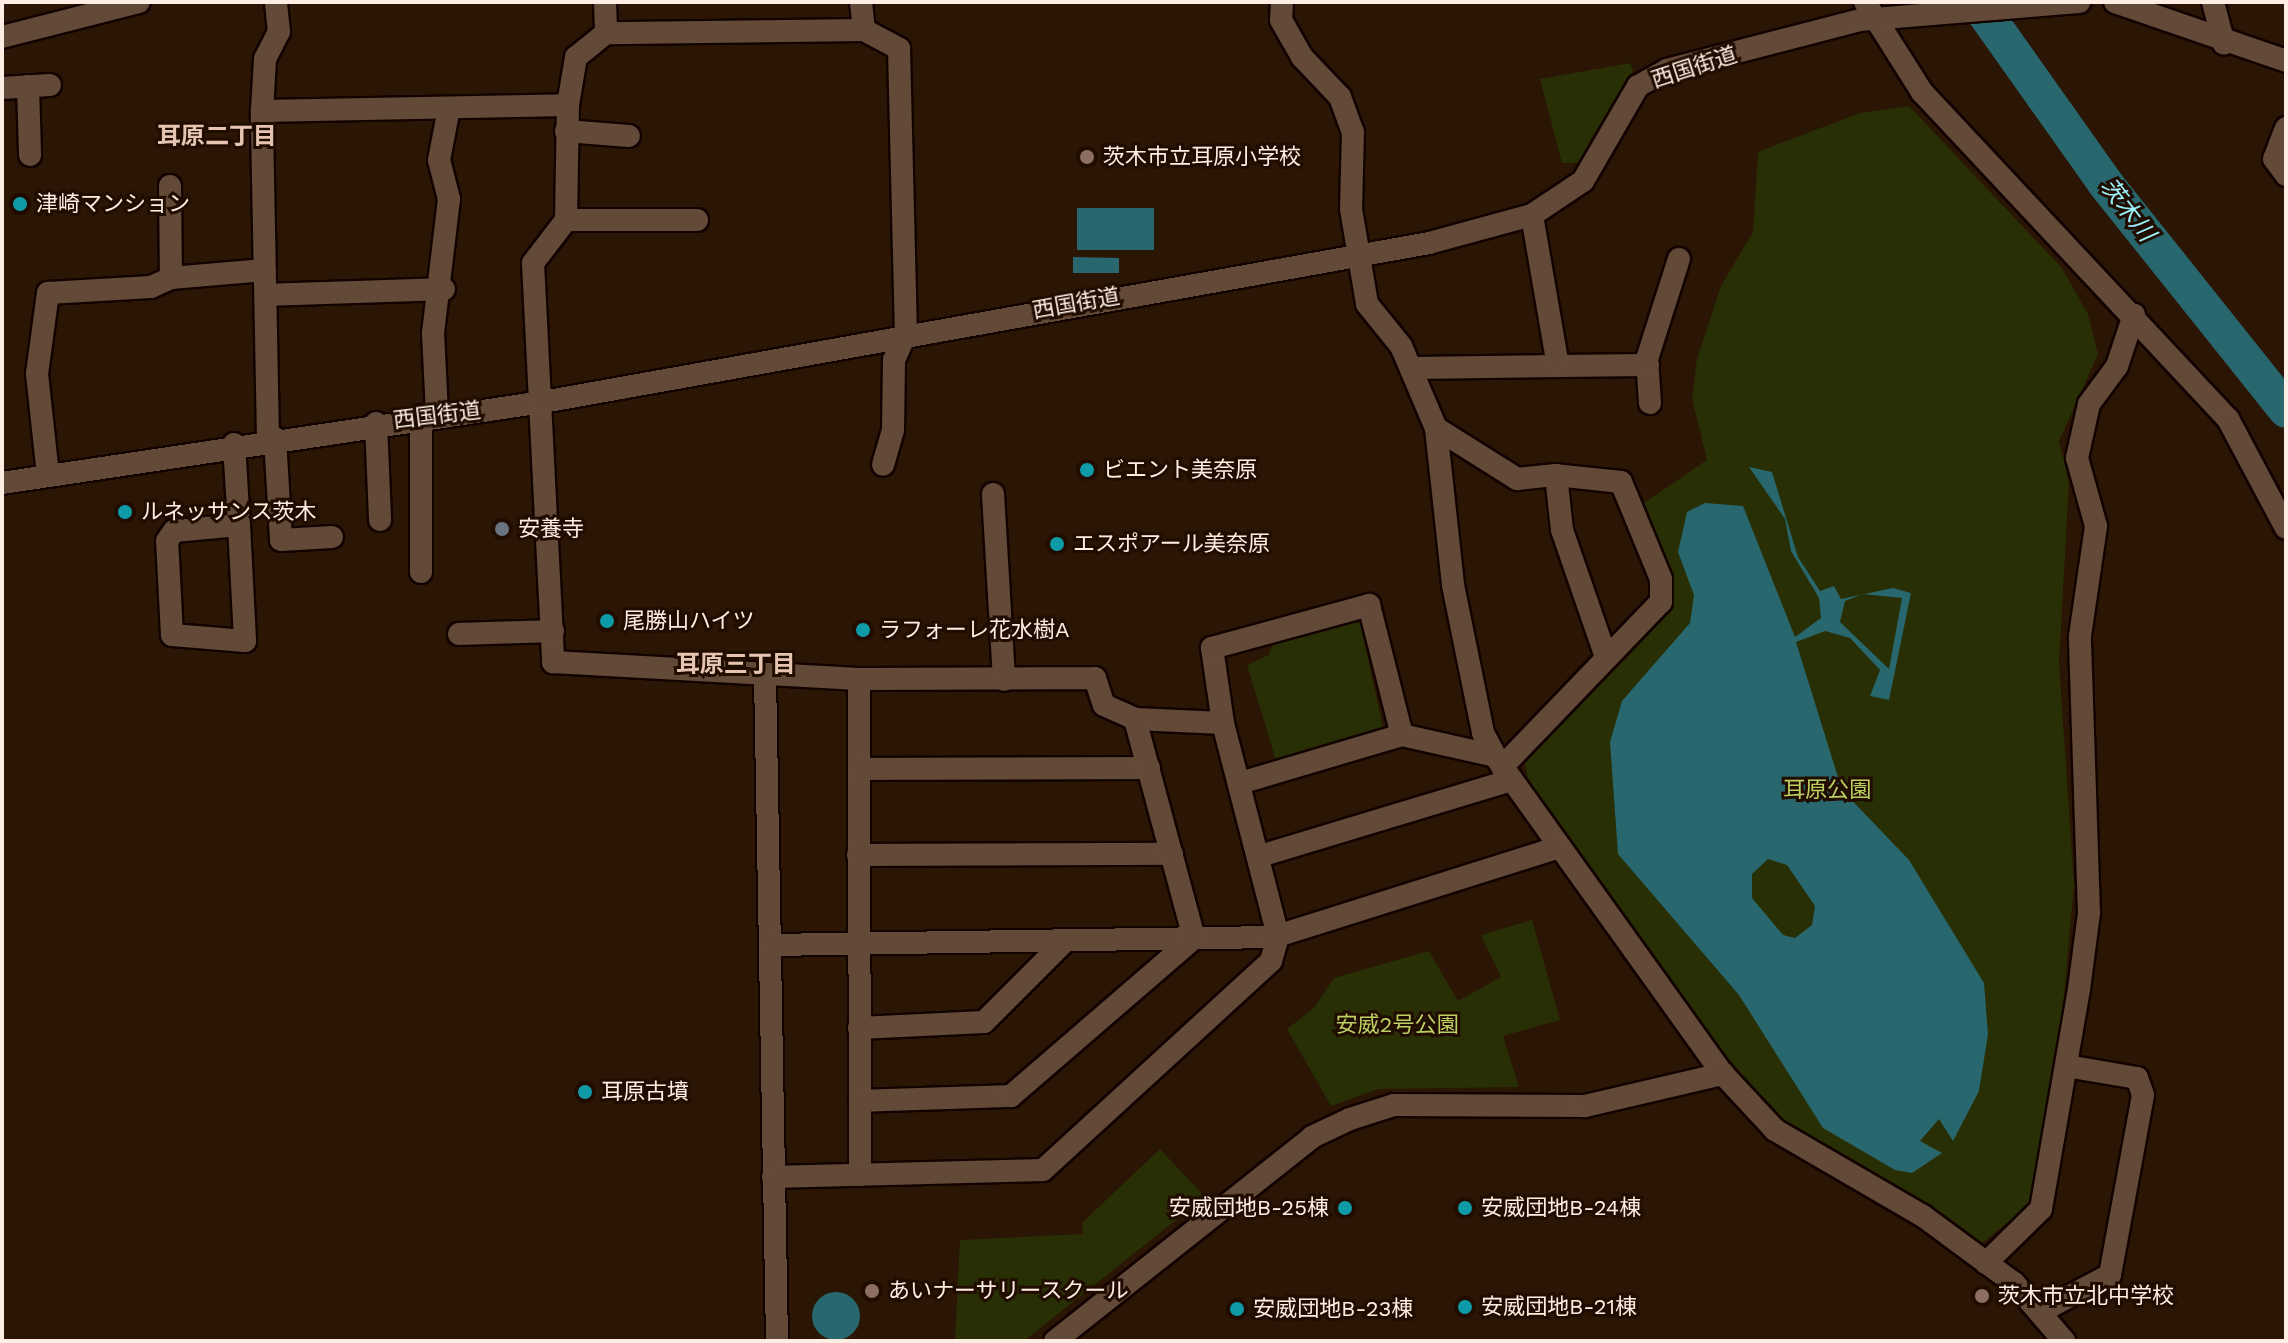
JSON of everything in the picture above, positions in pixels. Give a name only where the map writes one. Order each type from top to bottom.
[{"type":"street","points":[[2,37],[76,10],[139,2]]},
{"type":"street","points":[[276,2],[279,32],[265,59],[262,111],[272,438],[281,540],[332,537]]},
{"type":"street","points":[[605,2],[606,33]]},
{"type":"street","points":[[861,2],[864,30]]},
{"type":"street","points":[[1282,2],[1281,20],[1302,57],[1340,97],[1353,132],[1351,209],[1367,304],[1413,368],[1436,428],[1453,585],[1483,733],[1503,768],[1556,848],[1723,1074],[1806,1153],[1923,1216],[1986,1263],[2040,1312],[2064,1341]]},
{"type":"street","name":"西国街道","points":[[2,483],[272,438],[543,402],[1358,252],[1532,215],[1583,181],[1638,86],[1667,70],[1869,10],[1902,20],[2079,2]]},
{"type":"street","points":[[2115,2],[2224,44],[2286,61]]},
{"type":"street","points":[[2213,2],[2224,44]]},
{"type":"street","points":[[1869,10],[1922,92],[2134,315],[2228,419],[2286,528]]},
{"type":"street","points":[[883,465],[893,430],[894,360],[906,333],[899,49],[864,30],[606,33],[576,57],[566,131],[566,220],[533,263],[543,402],[553,662],[859,679],[1095,678],[1104,705],[1135,719],[1223,723]]},
{"type":"street","points":[[2,88],[39,86],[30,155]]},
{"type":"street","points":[[262,111],[568,105]]},
{"type":"street","points":[[421,572],[433,333],[444,289],[449,199],[439,160],[449,108]]},
{"type":"street","points":[[2286,128],[2274,159],[2286,175]]},
{"type":"street","points":[[566,131],[629,136]]},
{"type":"street","points":[[170,186],[171,278]]},
{"type":"street","points":[[1532,215],[1558,366]]},
{"type":"street","points":[[566,220],[697,220]]},
{"type":"street","points":[[1650,403],[1648,365],[1679,259]]},
{"type":"street","points":[[48,475],[37,374],[48,293],[151,287],[171,278],[265,270]]},
{"type":"street","points":[[267,295],[444,289]]},
{"type":"street","points":[[1986,1263],[2041,1209],[2067,1066],[2089,913],[2080,636],[2096,526],[2077,458],[2080,428],[2117,366],[2134,315]]},
{"type":"street","points":[[1413,368],[1648,365]]},
{"type":"street","points":[[376,423],[380,520]]},
{"type":"street","points":[[1260,856],[1503,768],[1606,657],[1649,621],[1661,602],[1661,579],[1621,482],[1556,475],[1517,479],[1436,428]]},
{"type":"street","points":[[234,444],[239,525],[245,641],[172,635],[167,541],[174,531],[239,525]]},
{"type":"street","points":[[1556,475],[1562,530],[1606,657]]},
{"type":"street","points":[[993,494],[1004,680]]},
{"type":"street","points":[[773,1177],[1043,1170],[1271,961],[1278,936],[1260,856],[1223,723],[1212,648],[1369,605],[1402,735]]},
{"type":"street","points":[[459,634],[553,631]]},
{"type":"street","points":[[765,674],[777,1341]]},
{"type":"street","points":[[859,679],[857,944],[860,1175]]},
{"type":"street","points":[[1135,719],[1194,938]]},
{"type":"street","points":[[1240,783],[1402,735],[1503,768]]},
{"type":"street","points":[[859,769],[1149,768]]},
{"type":"street","points":[[770,945],[1278,936],[1556,848]]},
{"type":"street","points":[[858,855],[1172,854]]},
{"type":"street","points":[[860,1101],[1011,1096],[1194,938]]},
{"type":"street","points":[[859,1028],[984,1022],[1066,940]]},
{"type":"street","points":[[2040,1312],[2110,1275],[2143,1095],[2137,1078],[2067,1066]]},
{"type":"street","points":[[1055,1341],[1312,1137],[1350,1119],[1394,1105],[1585,1106],[1723,1074]]},
{"type":"green space","points":[[1630,63],[1633,71],[1581,163],[1562,163],[1540,79]]},
{"type":"green space","name":"耳原公園","points":[[1909,106],[2061,267],[2088,314],[2098,354],[2059,441],[2069,482],[2059,663],[2074,885],[2058,1062],[2036,1199],[1980,1245],[1792,1133],[1760,1102],[1530,789],[1523,753],[1657,621],[1641,505],[1707,460],[1692,399],[1697,359],[1721,286],[1753,232],[1758,152],[1860,113]]},
{"type":"green space","points":[[1360,622],[1384,732],[1278,767],[1247,665],[1269,655],[1274,641]]},
{"type":"green space","name":"安威2号公園","points":[[1532,920],[1560,1020],[1503,1036],[1519,1087],[1378,1089],[1331,1106],[1287,1029],[1314,1008],[1334,978],[1429,951],[1458,1001],[1501,977],[1481,935]]},
{"type":"green space","points":[[1160,1149],[1205,1197],[1024,1341],[955,1341],[960,1240],[1083,1234],[1082,1223]]},
{"type":"water","points":[[1077,208],[1154,208],[1154,250],[1077,250]]},
{"type":"water","points":[[1073,257],[1119,258],[1119,273],[1073,273]]},
{"type":"water","points":[[1749,467],[1772,472],[1798,557],[1820,591],[1834,586],[1841,599],[1861,595],[1845,601],[1840,622],[1889,669],[1902,598],[1864,594],[1893,588],[1911,593],[1889,700],[1870,696],[1880,670],[1850,638],[1825,631],[1796,642],[1842,790],[1909,860],[1984,983],[1988,1034],[1979,1091],[1953,1141],[1939,1119],[1920,1141],[1942,1153],[1912,1173],[1895,1170],[1823,1128],[1739,995],[1618,854],[1610,742],[1622,701],[1690,623],[1694,595],[1678,552],[1687,512],[1705,503],[1743,506],[1795,637],[1821,618],[1819,598],[1791,551],[1785,519]],"holes":[[[1768,859],[1787,865],[1815,906],[1812,925],[1795,938],[1783,935],[1752,898],[1752,874]]]},
{"type":"water","points":[[836,1292],[853,1299],[860,1316],[853,1333],[836,1340],[819,1333],[812,1316],[819,1299]]},
{"type":"waterway","name":"茨木川","points":[[1977,2],[2105,183],[2286,410]]},
{"type":"place","name":"茨木市立耳原小学校","points":[[1087,157]]},
{"type":"place","name":"津崎マンション","points":[[20,204]]},
{"type":"place","name":"ビエント美奈原","points":[[1087,470]]},
{"type":"place","name":"ルネッサンス茨木","points":[[125,512]]},
{"type":"place","name":"安養寺","points":[[502,529]]},
{"type":"place","name":"エスポアール美奈原","points":[[1057,544]]},
{"type":"place","name":"尾勝山ハイツ","points":[[607,621]]},
{"type":"place","name":"ラフォーレ花水樹A","points":[[863,630]]},
{"type":"place","name":"耳原古墳","points":[[585,1092]]},
{"type":"place","name":"安威団地B-25棟","points":[[1345,1208]]},
{"type":"place","name":"安威団地B-24棟","points":[[1465,1208]]},
{"type":"place","name":"あいナーサリースクール","points":[[872,1291]]},
{"type":"place","name":"茨木市立北中学校","points":[[1982,1296]]},
{"type":"place","name":"安威団地B-21棟","points":[[1465,1307]]},
{"type":"place","name":"安威団地B-23棟","points":[[1237,1309]]},
{"type":"district","name":"耳原二丁目","points":[[217,137]]},
{"type":"district","name":"耳原三丁目","points":[[736,665]]}]
